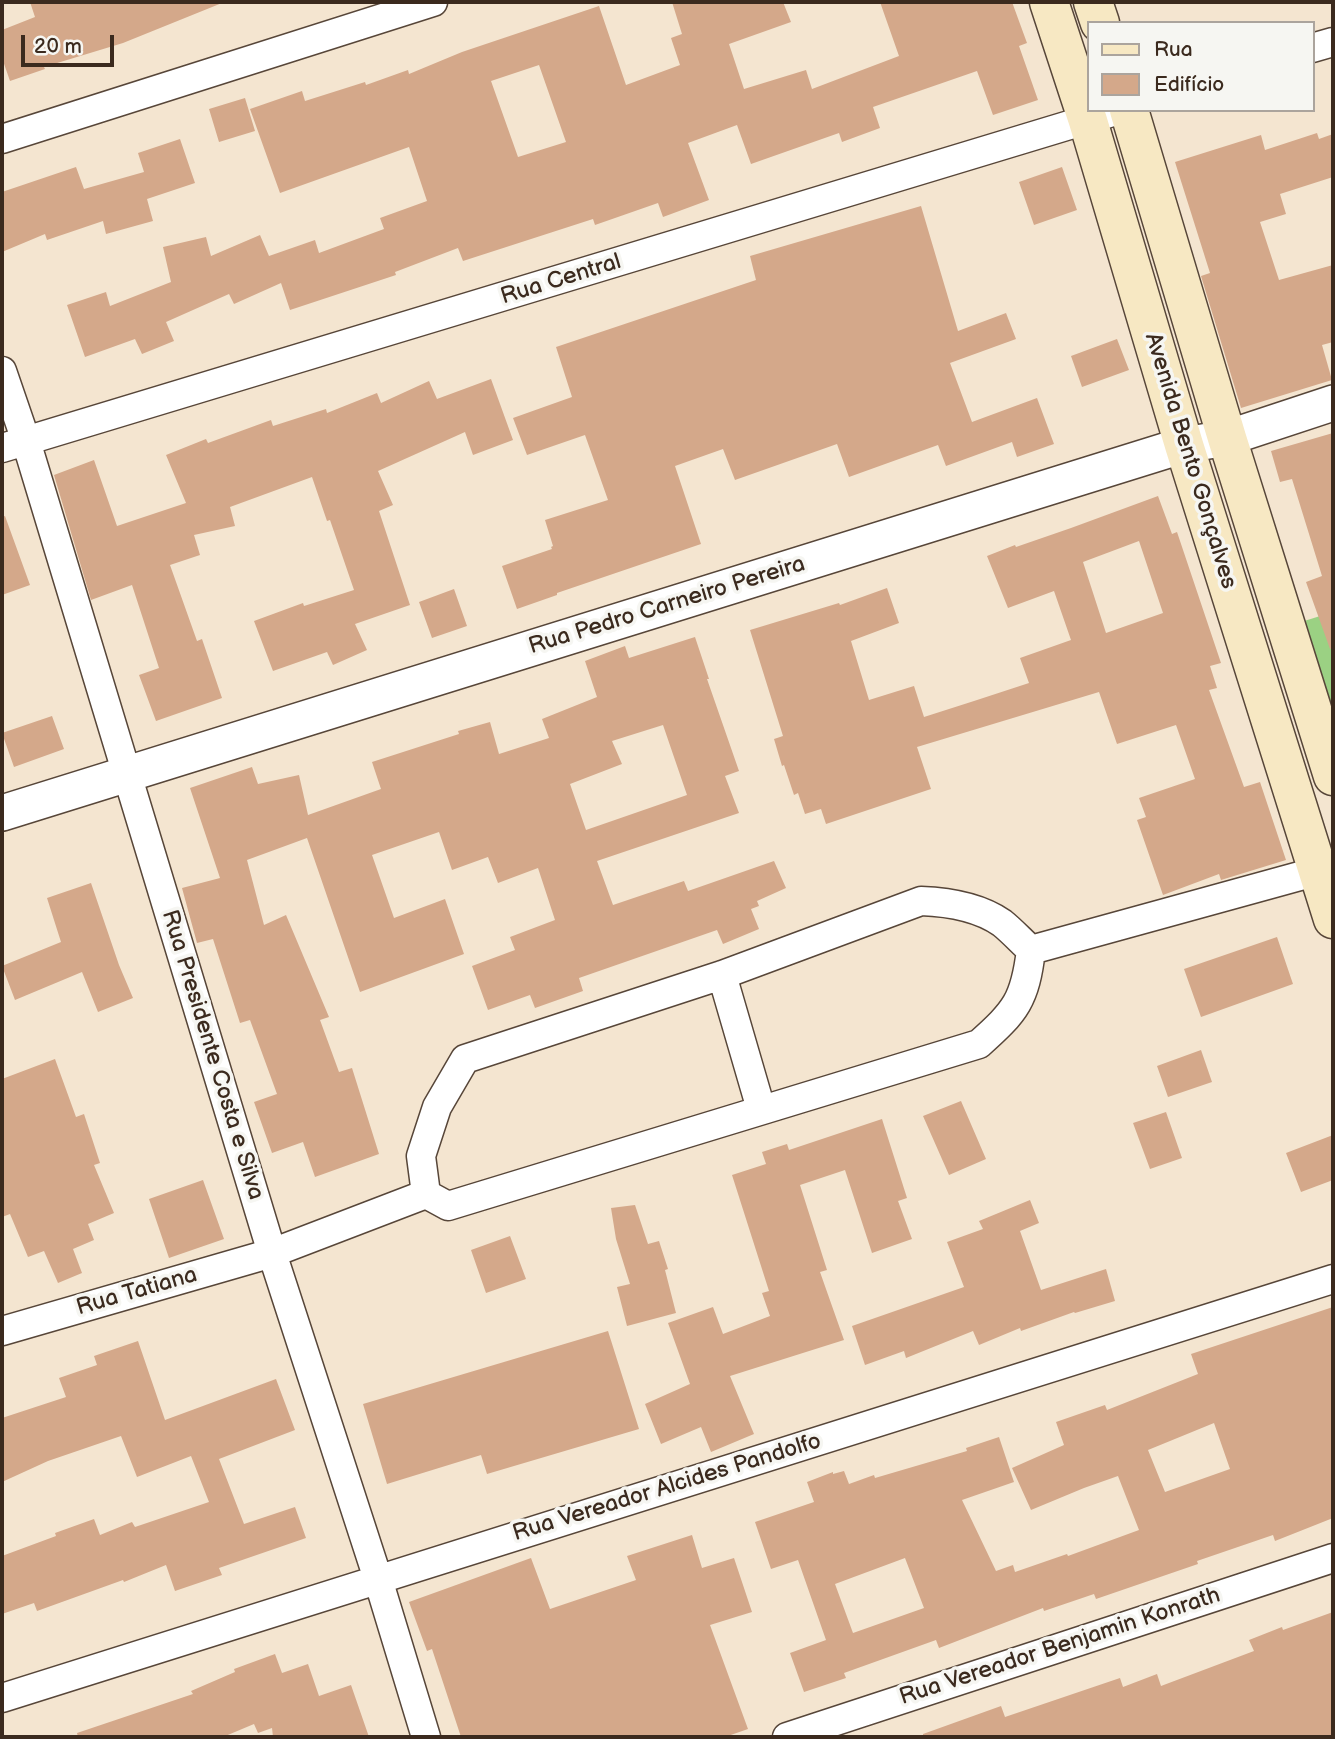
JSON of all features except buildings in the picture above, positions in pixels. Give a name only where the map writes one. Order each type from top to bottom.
[{"type":"main road","name":"Avenida Bento Gonçalves","points":[[1049,2],[1086,80]]},
{"type":"main road","points":[[1093,2],[1099,21]]},
{"type":"main road","name":"Avenida Bento Gonçalves","points":[[1130,112],[1227,438],[1333,776]]},
{"type":"main road","name":"Avenida Bento Gonçalves","points":[[1103,116],[1184,445],[1333,919]]},
{"type":"street","points":[[2,139],[433,2]]},
{"type":"street","points":[[1314,47],[1333,42]]},
{"type":"street","name":"Rua Central","points":[[14,444],[1103,116]]},
{"type":"street","name":"Rua Presidente Costa e Silva","points":[[2,371],[14,444],[127,774],[272,1253],[378,1579],[426,1737]]},
{"type":"street","name":"Rua Pedro Carneiro Pereira","points":[[2,813],[1184,445],[1227,438],[1333,403]]},
{"type":"street","points":[[1031,950],[1318,871]]},
{"type":"street","points":[[921,901],[943,902],[968,908],[1000,922],[1031,950],[1027,982],[1009,1017],[979,1044],[448,1206],[426,1194],[421,1156],[438,1107],[465,1059],[722,975],[921,901]]},
{"type":"street","points":[[722,975],[761,1109]]},
{"type":"street","name":"Rua Tatiana","points":[[2,1331],[272,1253],[426,1194]]},
{"type":"street","name":"Rua Vereador Alcides Pandolfo","points":[[2,1698],[1333,1279]]},
{"type":"street","name":"Rua Vereador Benjamin Konrath","points":[[787,1737],[1333,1558]]},
{"type":"green space","points":[[1333,612],[1333,709],[1301,622]]}]
